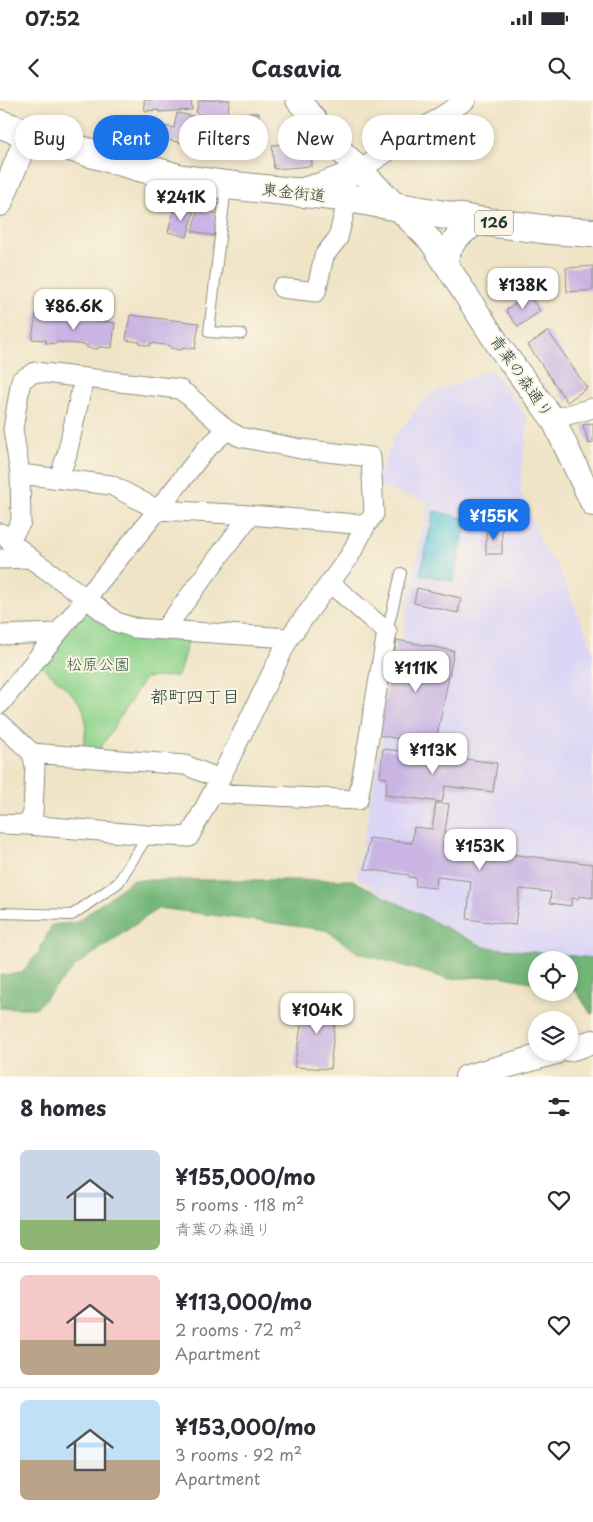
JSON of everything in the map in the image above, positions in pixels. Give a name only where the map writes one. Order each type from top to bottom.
[{"type":"highway","name":"東金街道","points":[[0,124],[15,129]]},
{"type":"highway","name":"東金街道","points":[[83,150],[178,178],[348,198],[479,221],[550,230],[593,233]]},
{"type":"street","name":"青葉の森通り","points":[[298,100],[310,115]]},
{"type":"street","points":[[295,192],[324,184],[360,170],[466,100]]},
{"type":"street","points":[[0,204],[18,160]]},
{"type":"street","points":[[324,184],[334,170],[336,160]]},
{"type":"street","name":"青葉の森通り","points":[[350,160],[431,241],[501,349],[552,419],[593,504]]},
{"type":"street","points":[[282,288],[316,292],[324,256],[338,238],[348,198]]},
{"type":"street","points":[[445,262],[448,250],[456,238],[479,221]]},
{"type":"street","points":[[0,824],[189,837],[289,638],[349,557],[374,514],[371,457],[301,449],[240,437],[226,430],[179,389],[36,372],[21,380],[13,429],[20,474],[21,522],[5,537],[116,622],[134,628],[289,638]]},
{"type":"street","points":[[59,478],[67,454],[84,378]]},
{"type":"street","points":[[552,419],[593,408]]},
{"type":"street","points":[[0,704],[205,450],[226,430]]},
{"type":"street","points":[[20,474],[111,484],[158,510],[250,515],[366,526]]},
{"type":"street","points":[[164,630],[250,515]]},
{"type":"street","points":[[0,559],[30,558]]},
{"type":"street","points":[[32,753],[185,765],[216,786],[358,800],[387,632],[330,583]]},
{"type":"street","points":[[0,635],[58,633]]},
{"type":"street","points":[[0,723],[32,753],[35,766],[34,813],[28,825]]},
{"type":"street","points":[[578,1046],[593,1042]]},
{"type":"street","points":[[467,1077],[528,1060]]},
{"type":"lane","points":[[226,185],[209,332],[241,334]]},
{"type":"lane","points":[[387,632],[401,573]]},
{"type":"lane","points":[[0,913],[72,915],[118,883],[148,835]]},
{"type":"shaded area","points":[[492,369],[528,420],[520,489],[546,554],[557,565],[593,649],[593,1000],[578,975],[578,951],[528,951],[528,956],[451,940],[357,878],[428,503],[375,485],[394,437],[429,394]]},
{"type":"green space","name":"松原公園","points":[[90,608],[189,638],[178,676],[145,678],[98,752],[82,751],[86,722],[84,712],[77,699],[39,664]]},
{"type":"green space","points":[[132,880],[352,880],[484,947],[528,951],[528,981],[499,976],[448,979],[357,952],[326,930],[159,908],[77,965],[36,1008],[0,1008],[0,975],[22,973],[38,953],[52,925],[77,922]]},
{"type":"green space","points":[[578,956],[593,958],[593,1013],[591,1014],[578,994]]},
{"type":"water","points":[[434,511],[467,519],[453,581],[420,574]]},
{"type":"building","points":[[144,100],[191,100],[192,110],[145,111]]},
{"type":"building","points":[[199,100],[230,100],[227,115],[196,113]]},
{"type":"building","points":[[177,113],[187,115],[179,115],[179,142],[169,140],[169,127],[174,128]]},
{"type":"building","points":[[235,113],[259,113],[259,115],[235,115]]},
{"type":"building","points":[[272,145],[278,145],[278,160],[312,160],[312,166],[274,169]]},
{"type":"building","points":[[175,207],[194,212],[187,237],[168,232]]},
{"type":"building","points":[[198,209],[219,214],[214,236],[192,231]]},
{"type":"building","points":[[593,266],[593,290],[567,292],[566,268]]},
{"type":"building","points":[[528,294],[540,311],[518,327],[506,310]]},
{"type":"building","points":[[36,313],[115,323],[112,348],[87,348],[87,345],[46,343],[46,340],[32,339]]},
{"type":"building","points":[[130,315],[199,323],[195,349],[182,347],[182,350],[170,348],[171,346],[150,343],[150,346],[126,340]]},
{"type":"building","points":[[548,331],[587,388],[567,402],[528,345]]},
{"type":"building","points":[[593,423],[593,443],[589,444],[583,425]]},
{"type":"building","points":[[502,528],[502,554],[486,554],[486,529]]},
{"type":"building","points":[[417,588],[461,598],[458,613],[414,603]]},
{"type":"building","points":[[397,640],[454,651],[435,746],[378,735]]},
{"type":"building","points":[[383,749],[497,763],[493,792],[445,786],[442,802],[385,795],[387,778],[380,777]]},
{"type":"building","points":[[436,803],[449,804],[443,846],[593,864],[593,898],[579,896],[578,899],[572,898],[571,906],[550,903],[551,892],[520,889],[515,925],[467,919],[471,881],[437,877],[436,888],[415,886],[416,878],[409,877],[409,875],[365,869],[369,838],[412,843],[414,827],[432,829]]},
{"type":"building","points":[[306,998],[337,1002],[330,1069],[294,1067]]},
{"type":"district","name":"都町四丁目","points":[[195,697]]}]
